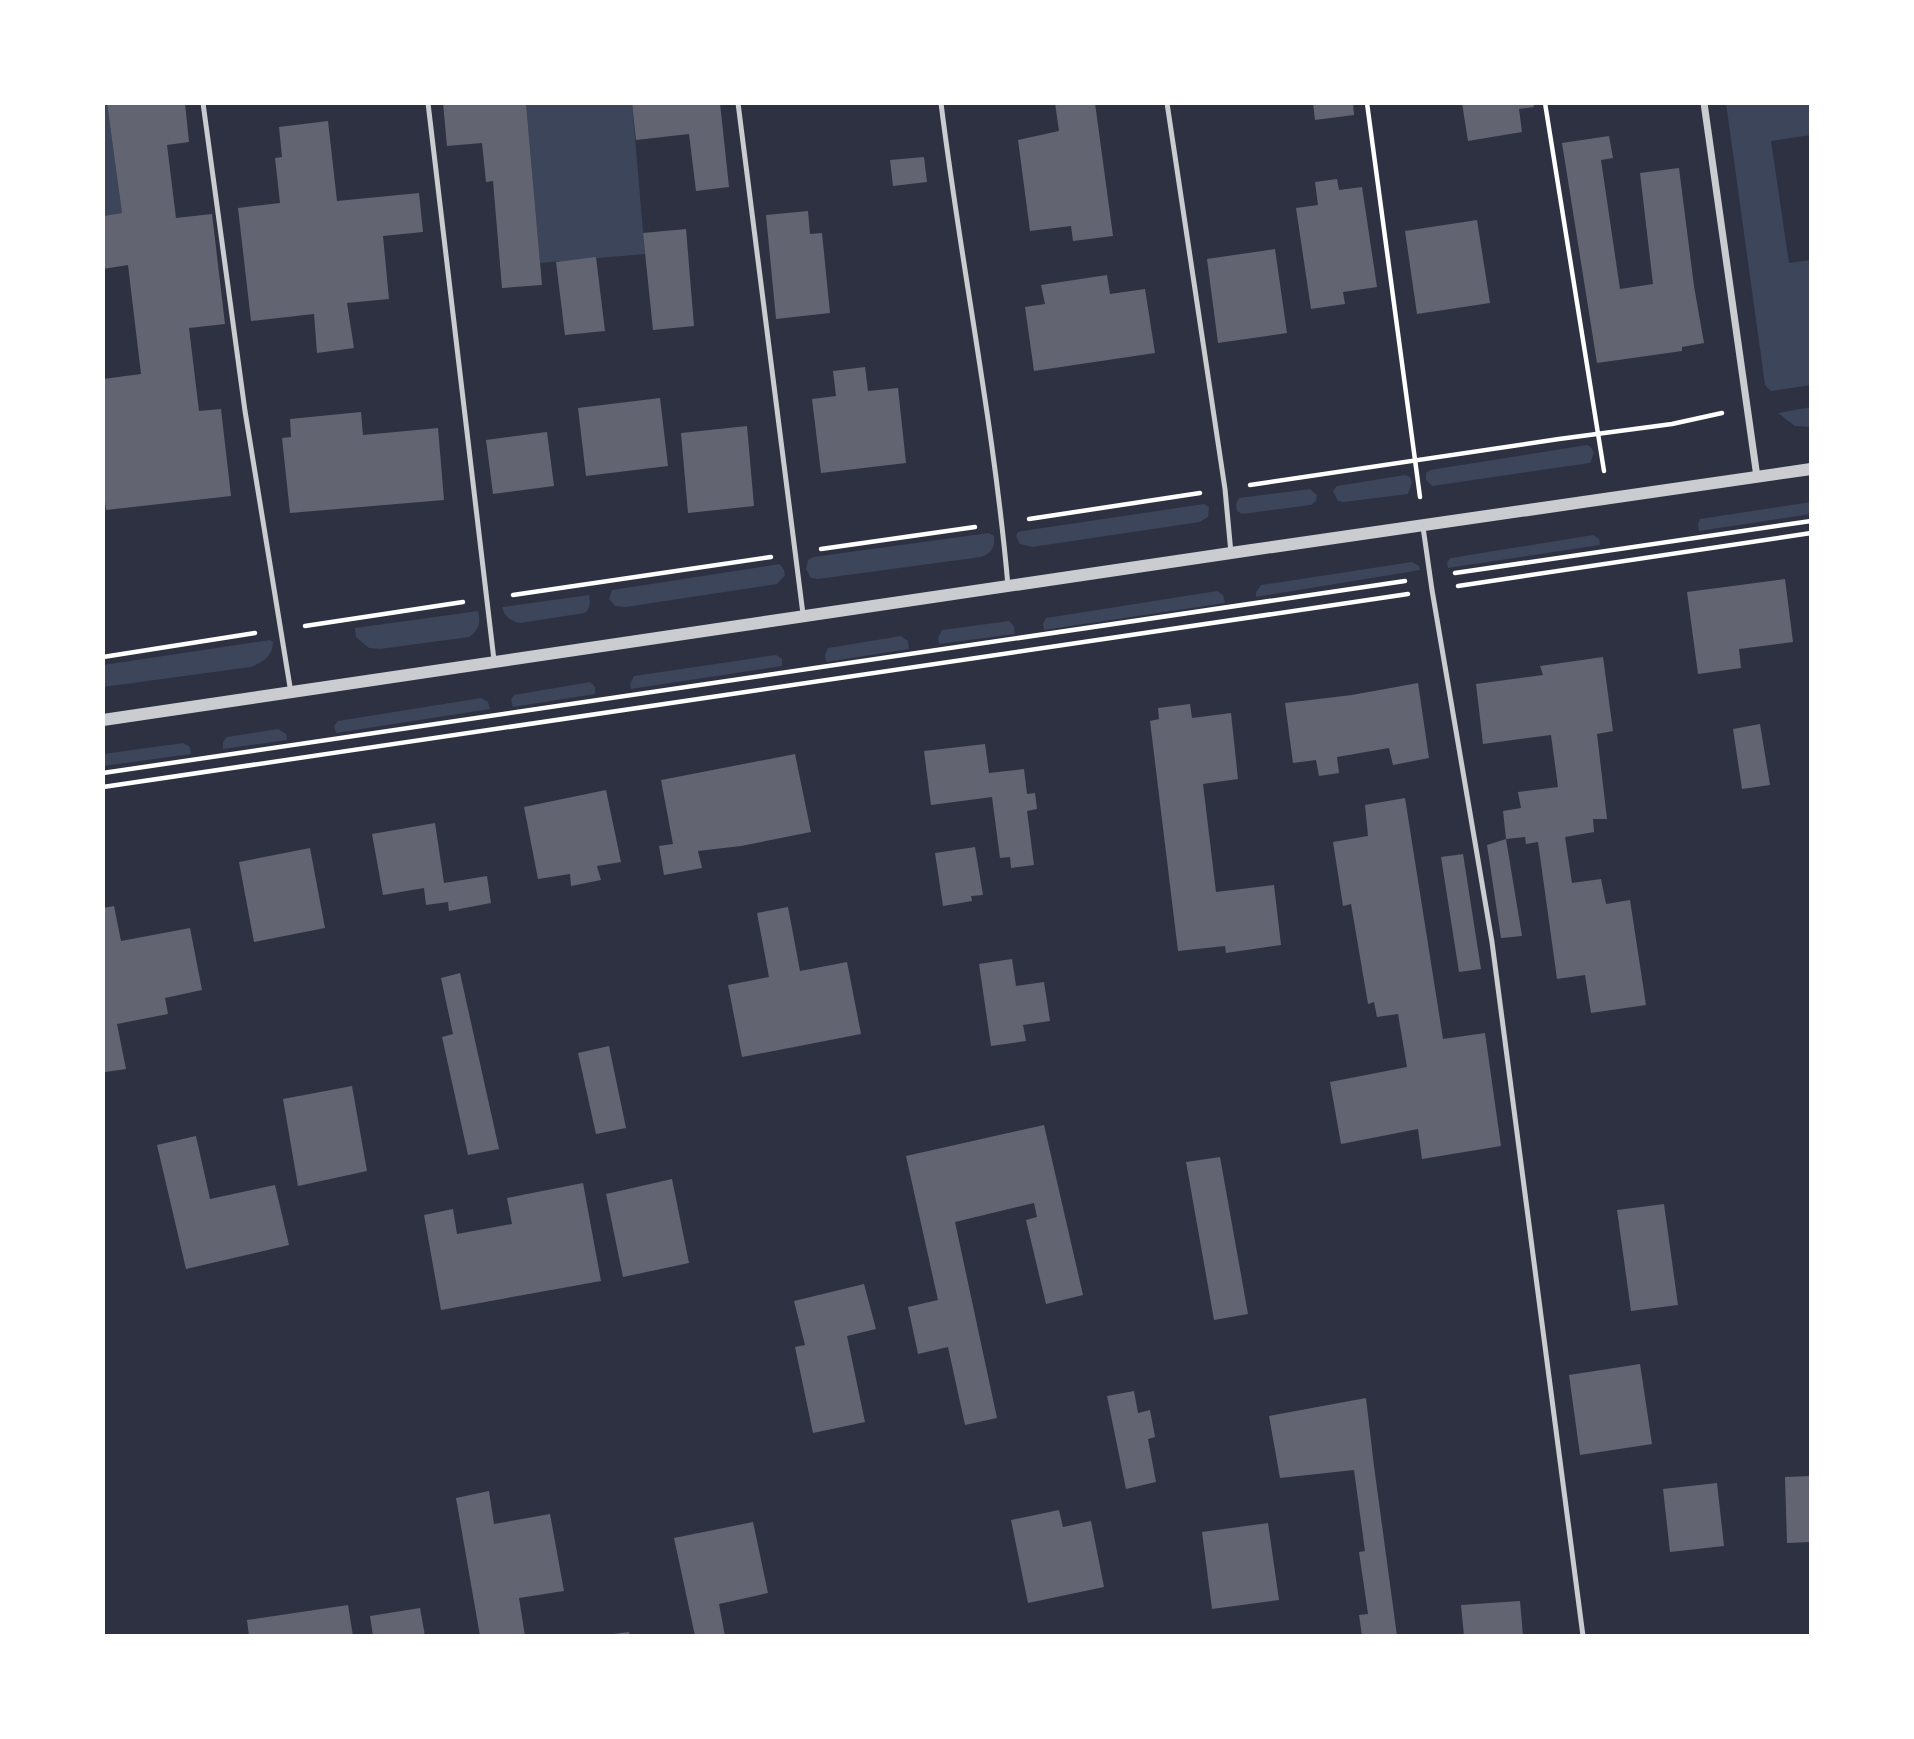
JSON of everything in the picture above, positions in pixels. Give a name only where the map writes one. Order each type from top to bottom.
[{"type":"street","points":[[1704,103],[1757,477]]},
{"type":"street","points":[[103,720],[1811,469]]},
{"type":"lane","points":[[203,103],[246,411],[291,693]]},
{"type":"lane","points":[[428,103],[495,663]]},
{"type":"lane","points":[[738,103],[804,617]]},
{"type":"lane","points":[[941,103],[1002,523],[1008,586]]},
{"type":"lane","points":[[1167,103],[1225,489],[1231,553]]},
{"type":"lane","points":[[1423,526],[1492,942],[1583,1636]]},
{"type":"path","points":[[1367,103],[1423,526]]},
{"type":"path","points":[[1545,103],[1608,499]]},
{"type":"path","points":[[103,657],[1672,424],[1747,408]]},
{"type":"path","points":[[103,773],[1811,521]]},
{"type":"path","points":[[103,787],[1811,533]]},
{"type":"shaded area","points":[[103,103],[107,103],[122,213],[103,216]]},
{"type":"shaded area","points":[[526,103],[632,103],[645,254],[540,263]]},
{"type":"shaded area","points":[[1726,103],[1811,103],[1811,135],[1771,141],[1789,263],[1811,260],[1811,385],[1771,391],[1765,385]]},
{"type":"shaded area","points":[[1811,407],[1811,427],[1795,426],[1778,413]]},
{"type":"shaded area","points":[[1587,445],[1594,453],[1590,463],[1432,486],[1426,480],[1426,473],[1430,470]]},
{"type":"shaded area","points":[[1405,475],[1410,477],[1412,482],[1408,494],[1344,502],[1338,501],[1333,491],[1337,486]]},
{"type":"shaded area","points":[[1310,489],[1317,495],[1316,501],[1311,505],[1242,514],[1237,511],[1239,498]]},
{"type":"shaded area","points":[[1811,502],[1811,514],[1699,531],[1700,519]]},
{"type":"shaded area","points":[[1204,504],[1209,507],[1208,517],[1200,522],[1032,547],[1020,544],[1016,536],[1022,531]]},
{"type":"shaded area","points":[[989,533],[994,536],[993,546],[988,554],[981,557],[818,579],[811,578],[806,569],[808,560],[813,557]]},
{"type":"shaded area","points":[[1593,535],[1599,539],[1600,545],[1448,568],[1447,562],[1451,558]]},
{"type":"shaded area","points":[[1412,562],[1419,566],[1420,570],[1256,597],[1261,585]]},
{"type":"shaded area","points":[[780,564],[785,575],[777,584],[626,607],[615,606],[609,599],[612,590]]},
{"type":"shaded area","points":[[1217,591],[1223,595],[1225,603],[1044,630],[1046,618]]},
{"type":"shaded area","points":[[589,595],[589,607],[585,613],[520,623],[508,618],[502,607]]},
{"type":"shaded area","points":[[478,611],[478,626],[469,637],[380,649],[369,648],[356,637],[355,628]]},
{"type":"shaded area","points":[[1009,621],[1014,626],[1015,634],[939,644],[938,638],[942,630]]},
{"type":"shaded area","points":[[901,636],[908,641],[909,649],[826,662],[828,648]]},
{"type":"shaded area","points":[[270,640],[273,647],[269,655],[251,667],[103,687],[103,665]]},
{"type":"shaded area","points":[[776,655],[782,659],[782,666],[631,689],[634,676]]},
{"type":"shaded area","points":[[590,682],[595,687],[595,694],[513,707],[511,700],[514,695]]},
{"type":"shaded area","points":[[481,698],[488,702],[490,709],[336,733],[334,726],[338,721]]},
{"type":"shaded area","points":[[278,729],[286,734],[287,740],[223,749],[223,742],[227,737]]},
{"type":"shaded area","points":[[183,743],[190,747],[191,754],[103,766],[103,754]]},
{"type":"building","points":[[107,103],[185,103],[189,142],[167,145],[176,218],[212,214],[225,324],[189,328],[199,411],[221,409],[231,496],[106,510],[103,486],[103,379],[141,374],[128,265],[103,269],[103,216],[122,213]]},
{"type":"building","points":[[443,103],[526,103],[542,285],[502,288],[493,181],[486,182],[482,143],[447,146]]},
{"type":"building","points":[[632,103],[720,103],[729,187],[696,191],[689,134],[636,140]]},
{"type":"building","points":[[1055,103],[1095,103],[1113,236],[1073,241],[1071,226],[1030,231],[1018,140],[1059,131]]},
{"type":"building","points":[[1313,103],[1353,103],[1354,115],[1315,120]]},
{"type":"building","points":[[1462,103],[1533,103],[1534,107],[1519,109],[1522,132],[1468,141]]},
{"type":"building","points":[[328,121],[337,201],[419,193],[423,232],[383,236],[389,299],[347,303],[354,348],[317,353],[314,314],[251,321],[238,208],[280,203],[275,158],[282,157],[279,127]]},
{"type":"building","points":[[1609,136],[1613,158],[1601,160],[1620,289],[1653,284],[1640,173],[1679,168],[1704,343],[1682,347],[1682,351],[1597,363],[1562,143]]},
{"type":"building","points":[[924,157],[927,182],[893,186],[890,160]]},
{"type":"building","points":[[1337,179],[1339,190],[1362,187],[1377,287],[1343,292],[1345,304],[1311,309],[1296,208],[1318,205],[1315,182]]},
{"type":"building","points":[[808,211],[810,234],[822,233],[830,313],[776,319],[766,215]]},
{"type":"building","points":[[1477,220],[1490,303],[1417,314],[1405,231]]},
{"type":"building","points":[[686,229],[694,326],[653,330],[643,233]]},
{"type":"building","points":[[1275,249],[1287,333],[1218,343],[1207,259]]},
{"type":"building","points":[[596,257],[605,331],[565,335],[556,262]]},
{"type":"building","points":[[1107,275],[1110,294],[1145,289],[1155,353],[1034,371],[1025,307],[1045,304],[1041,285]]},
{"type":"building","points":[[865,367],[868,391],[898,388],[906,463],[821,473],[812,399],[836,396],[833,371]]},
{"type":"building","points":[[660,398],[668,466],[586,476],[578,408]]},
{"type":"building","points":[[361,412],[363,435],[438,428],[444,500],[290,513],[282,438],[291,437],[290,419]]},
{"type":"building","points":[[747,426],[754,506],[688,513],[681,433]]},
{"type":"building","points":[[547,432],[554,486],[493,494],[486,440]]},
{"type":"building","points":[[1785,579],[1793,642],[1739,649],[1741,668],[1698,674],[1687,592]]},
{"type":"building","points":[[1603,657],[1613,731],[1597,734],[1607,819],[1593,819],[1594,832],[1565,837],[1572,883],[1601,879],[1606,904],[1630,900],[1646,1005],[1591,1013],[1585,975],[1557,979],[1538,842],[1526,844],[1525,837],[1506,839],[1503,811],[1521,808],[1518,792],[1558,787],[1551,735],[1483,744],[1476,684],[1543,675],[1540,666]]},
{"type":"building","points":[[1418,683],[1429,758],[1393,765],[1389,748],[1337,757],[1339,773],[1319,776],[1316,760],[1293,763],[1285,703]]},
{"type":"building","points":[[1190,704],[1192,718],[1231,713],[1238,779],[1203,784],[1216,892],[1274,885],[1281,945],[1226,953],[1225,946],[1178,951],[1150,721],[1159,719],[1158,708]]},
{"type":"building","points":[[1760,724],[1770,785],[1742,789],[1733,729]]},
{"type":"building","points":[[985,744],[989,773],[1024,769],[1027,794],[1035,793],[1037,809],[1027,811],[1034,865],[1011,868],[1010,857],[1000,858],[992,797],[931,805],[924,751]]},
{"type":"building","points":[[795,754],[811,832],[741,846],[698,851],[702,868],[664,875],[659,846],[673,844],[661,780]]},
{"type":"building","points":[[606,790],[621,862],[597,866],[601,880],[571,886],[570,874],[538,879],[524,807]]},
{"type":"building","points":[[1405,798],[1443,1039],[1485,1033],[1501,1146],[1422,1159],[1418,1129],[1341,1144],[1330,1082],[1407,1067],[1398,1014],[1377,1017],[1374,1002],[1368,1004],[1351,904],[1343,906],[1333,842],[1368,836],[1365,805]]},
{"type":"building","points":[[435,823],[444,883],[487,876],[491,903],[449,911],[448,902],[426,905],[424,888],[383,895],[372,834]]},
{"type":"building","points":[[1506,839],[1522,936],[1501,938],[1487,845]]},
{"type":"building","points":[[975,847],[983,895],[971,896],[972,901],[943,906],[935,853]]},
{"type":"building","points":[[310,848],[325,928],[254,942],[239,862]]},
{"type":"building","points":[[1463,854],[1481,969],[1459,972],[1441,857]]},
{"type":"building","points":[[114,906],[121,941],[190,928],[202,990],[165,998],[168,1014],[117,1024],[126,1069],[105,1072],[103,908]]},
{"type":"building","points":[[788,907],[800,971],[847,962],[861,1034],[742,1057],[728,985],[769,977],[757,913]]},
{"type":"building","points":[[1012,959],[1016,986],[1044,982],[1050,1021],[1023,1025],[1026,1041],[991,1046],[979,964]]},
{"type":"building","points":[[460,973],[499,1149],[468,1155],[442,1037],[453,1034],[441,978]]},
{"type":"building","points":[[609,1046],[626,1128],[596,1134],[578,1053]]},
{"type":"building","points":[[352,1086],[367,1171],[298,1186],[283,1099]]},
{"type":"building","points":[[1044,1125],[1083,1295],[1046,1304],[1026,1220],[1037,1217],[1034,1203],[955,1222],[997,1418],[965,1425],[948,1347],[918,1354],[908,1307],[938,1300],[906,1156]]},
{"type":"building","points":[[196,1136],[210,1199],[275,1185],[289,1245],[186,1269],[157,1145]]},
{"type":"building","points":[[1220,1157],[1248,1314],[1214,1320],[1186,1162]]},
{"type":"building","points":[[672,1179],[689,1263],[623,1277],[606,1194]]},
{"type":"building","points":[[583,1183],[601,1281],[441,1310],[424,1215],[453,1209],[457,1234],[512,1224],[507,1198]]},
{"type":"building","points":[[1664,1204],[1678,1305],[1631,1311],[1617,1210]]},
{"type":"building","points":[[864,1284],[876,1329],[847,1336],[865,1422],[813,1433],[795,1347],[805,1345],[794,1301]]},
{"type":"building","points":[[1640,1364],[1652,1444],[1580,1455],[1569,1375]]},
{"type":"building","points":[[1134,1391],[1138,1413],[1150,1410],[1155,1437],[1148,1439],[1156,1482],[1126,1489],[1107,1396]]},
{"type":"building","points":[[1366,1398],[1397,1636],[1362,1636],[1359,1615],[1368,1614],[1359,1552],[1365,1551],[1354,1470],[1280,1478],[1269,1416]]},
{"type":"building","points":[[1811,1476],[1811,1542],[1787,1543],[1785,1477]]},
{"type":"building","points":[[1717,1483],[1724,1546],[1670,1552],[1663,1489]]},
{"type":"building","points":[[489,1491],[494,1524],[550,1514],[564,1591],[519,1598],[525,1636],[480,1636],[456,1498]]},
{"type":"building","points":[[1059,1510],[1063,1527],[1091,1521],[1104,1587],[1028,1603],[1011,1520]]},
{"type":"building","points":[[753,1522],[768,1593],[719,1604],[725,1636],[695,1636],[674,1538]]},
{"type":"building","points":[[1268,1523],[1279,1600],[1212,1609],[1202,1532]]},
{"type":"building","points":[[1520,1601],[1523,1636],[1464,1636],[1461,1605]]},
{"type":"building","points":[[348,1605],[353,1636],[249,1636],[247,1620]]},
{"type":"building","points":[[420,1608],[425,1636],[373,1636],[370,1616]]},
{"type":"building","points":[[629,1632],[630,1636],[613,1636],[613,1634]]}]
